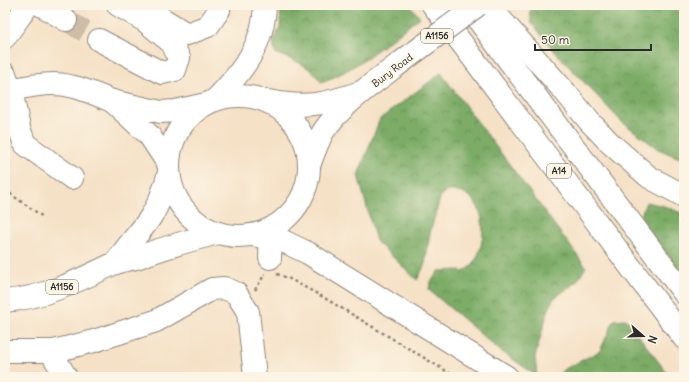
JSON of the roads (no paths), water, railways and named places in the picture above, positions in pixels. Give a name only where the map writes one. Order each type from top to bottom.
[{"type":"main road","points":[[5,37],[28,5]]},
{"type":"main road","points":[[41,5],[66,20]]},
{"type":"main road","points":[[99,40],[162,74],[175,70],[179,58],[172,43],[145,21],[118,5]]},
{"type":"main road","points":[[140,5],[187,34],[208,26],[219,10],[218,5]]},
{"type":"main road","points":[[198,30],[212,5]]},
{"type":"main road","points":[[265,5],[262,32],[249,60],[232,82],[210,102],[189,116],[177,132],[170,149],[169,168],[170,179],[176,198],[186,213],[201,226],[218,233],[236,236],[268,251],[294,245],[507,377]]},
{"type":"main road","name":"A14","points":[[433,5],[684,338]]},
{"type":"main road","name":"A14","points":[[467,5],[684,293]]},
{"type":"main road","name":"Bury Road","points":[[309,166],[325,130],[362,91],[478,5]]},
{"type":"main road","points":[[488,5],[566,93],[588,121],[611,144],[649,177],[684,196]]},
{"type":"main road","points":[[72,178],[25,144],[7,85],[46,83],[66,84],[112,101],[149,135],[169,168],[159,203],[150,219],[126,246],[116,263]]},
{"type":"main road","name":"Bury Road","points":[[112,101],[161,112],[176,111],[239,96],[287,105],[314,105],[330,103],[362,91]]},
{"type":"main road","points":[[264,100],[278,108],[291,120],[301,134],[307,150],[309,166],[306,185],[298,203],[286,218],[268,251]]},
{"type":"main road","name":"A1156","points":[[5,301],[48,292],[76,282],[116,263],[171,245],[218,233]]},
{"type":"main road","points":[[5,352],[54,351],[156,322],[212,289],[224,288],[236,293],[248,312],[256,377]]},
{"type":"main road","points":[[54,351],[55,359],[66,377]]},
{"type":"tunnel","points":[[66,20],[99,40]]}]
